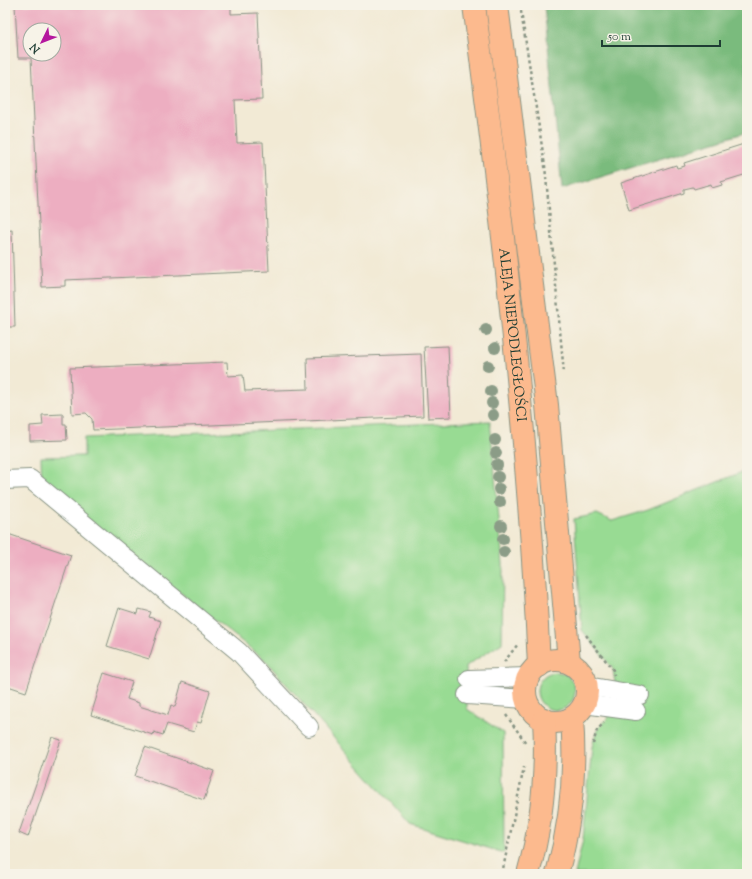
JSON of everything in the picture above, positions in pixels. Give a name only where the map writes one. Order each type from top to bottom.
[{"type":"main road","name":"ALEJA NIEPODLEGŁOŚCI","points":[[474,5],[502,216],[520,400],[538,633],[533,671]]},
{"type":"main road","name":"ALEJA NIEPODLEGŁOŚCI","points":[[497,5],[547,405],[569,662]]},
{"type":"main road","points":[[557,874],[571,798],[574,746],[581,702],[584,676],[578,668],[569,662],[550,660],[533,671],[525,689],[526,699],[536,714],[544,719],[564,721],[581,702]]},
{"type":"main road","points":[[528,874],[534,855],[542,799],[546,746],[544,719]]},
{"type":"street","points":[[5,480],[30,479],[239,652],[309,727]]},
{"type":"street","points":[[526,699],[499,697],[468,687],[533,671]]},
{"type":"street","points":[[581,702],[638,703]]},
{"type":"path","points":[[500,678],[503,664],[526,635],[538,633]]},
{"type":"path","points":[[499,697],[502,709],[528,746]]},
{"type":"path","points":[[502,874],[526,759]]},
{"type":"green space","points":[[544,5],[747,5],[747,132],[562,189]]},
{"type":"green space","points":[[490,421],[503,564],[502,643],[466,666],[467,709],[503,733],[504,853],[410,824],[264,659],[42,483],[41,457],[84,456],[84,438]]},
{"type":"green space","points":[[747,470],[747,874],[575,874],[583,839],[592,747],[597,730],[608,718],[616,690],[613,669],[582,630],[574,519],[597,514],[612,521],[648,510]]},
{"type":"green space","points":[[556,672],[569,678],[575,691],[569,704],[556,710],[543,704],[537,691],[543,678]]},
{"type":"building","points":[[15,5],[231,5],[231,14],[258,13],[262,99],[235,100],[237,143],[263,142],[269,271],[65,280],[65,286],[42,287],[31,62],[62,62],[62,22],[22,22],[22,58],[18,58]]},
{"type":"building","points":[[747,143],[747,174],[721,182],[722,185],[712,188],[711,184],[694,189],[693,187],[684,189],[684,193],[629,210],[621,183],[676,165],[677,168],[685,166],[684,163]]},
{"type":"building","points":[[12,230],[15,327],[5,327],[5,231]]},
{"type":"building","points":[[448,346],[451,417],[428,418],[424,347]]},
{"type":"building","points":[[421,354],[423,416],[93,430],[92,419],[86,413],[72,414],[70,368],[227,362],[228,376],[243,375],[245,391],[308,389],[307,358]]},
{"type":"building","points":[[63,414],[63,424],[66,424],[67,440],[30,441],[30,426],[43,425],[42,415]]},
{"type":"building","points":[[5,533],[71,555],[26,692],[5,685]]},
{"type":"building","points":[[119,608],[138,614],[139,609],[151,612],[149,617],[161,621],[149,659],[107,646]]},
{"type":"building","points":[[104,673],[132,682],[127,699],[139,703],[139,706],[168,715],[171,705],[175,707],[182,682],[210,691],[201,723],[197,722],[194,732],[167,724],[163,735],[154,732],[153,735],[91,715]]},
{"type":"building","points":[[52,737],[61,740],[28,837],[19,833]]},
{"type":"building","points":[[145,747],[214,771],[204,800],[135,776]]}]
